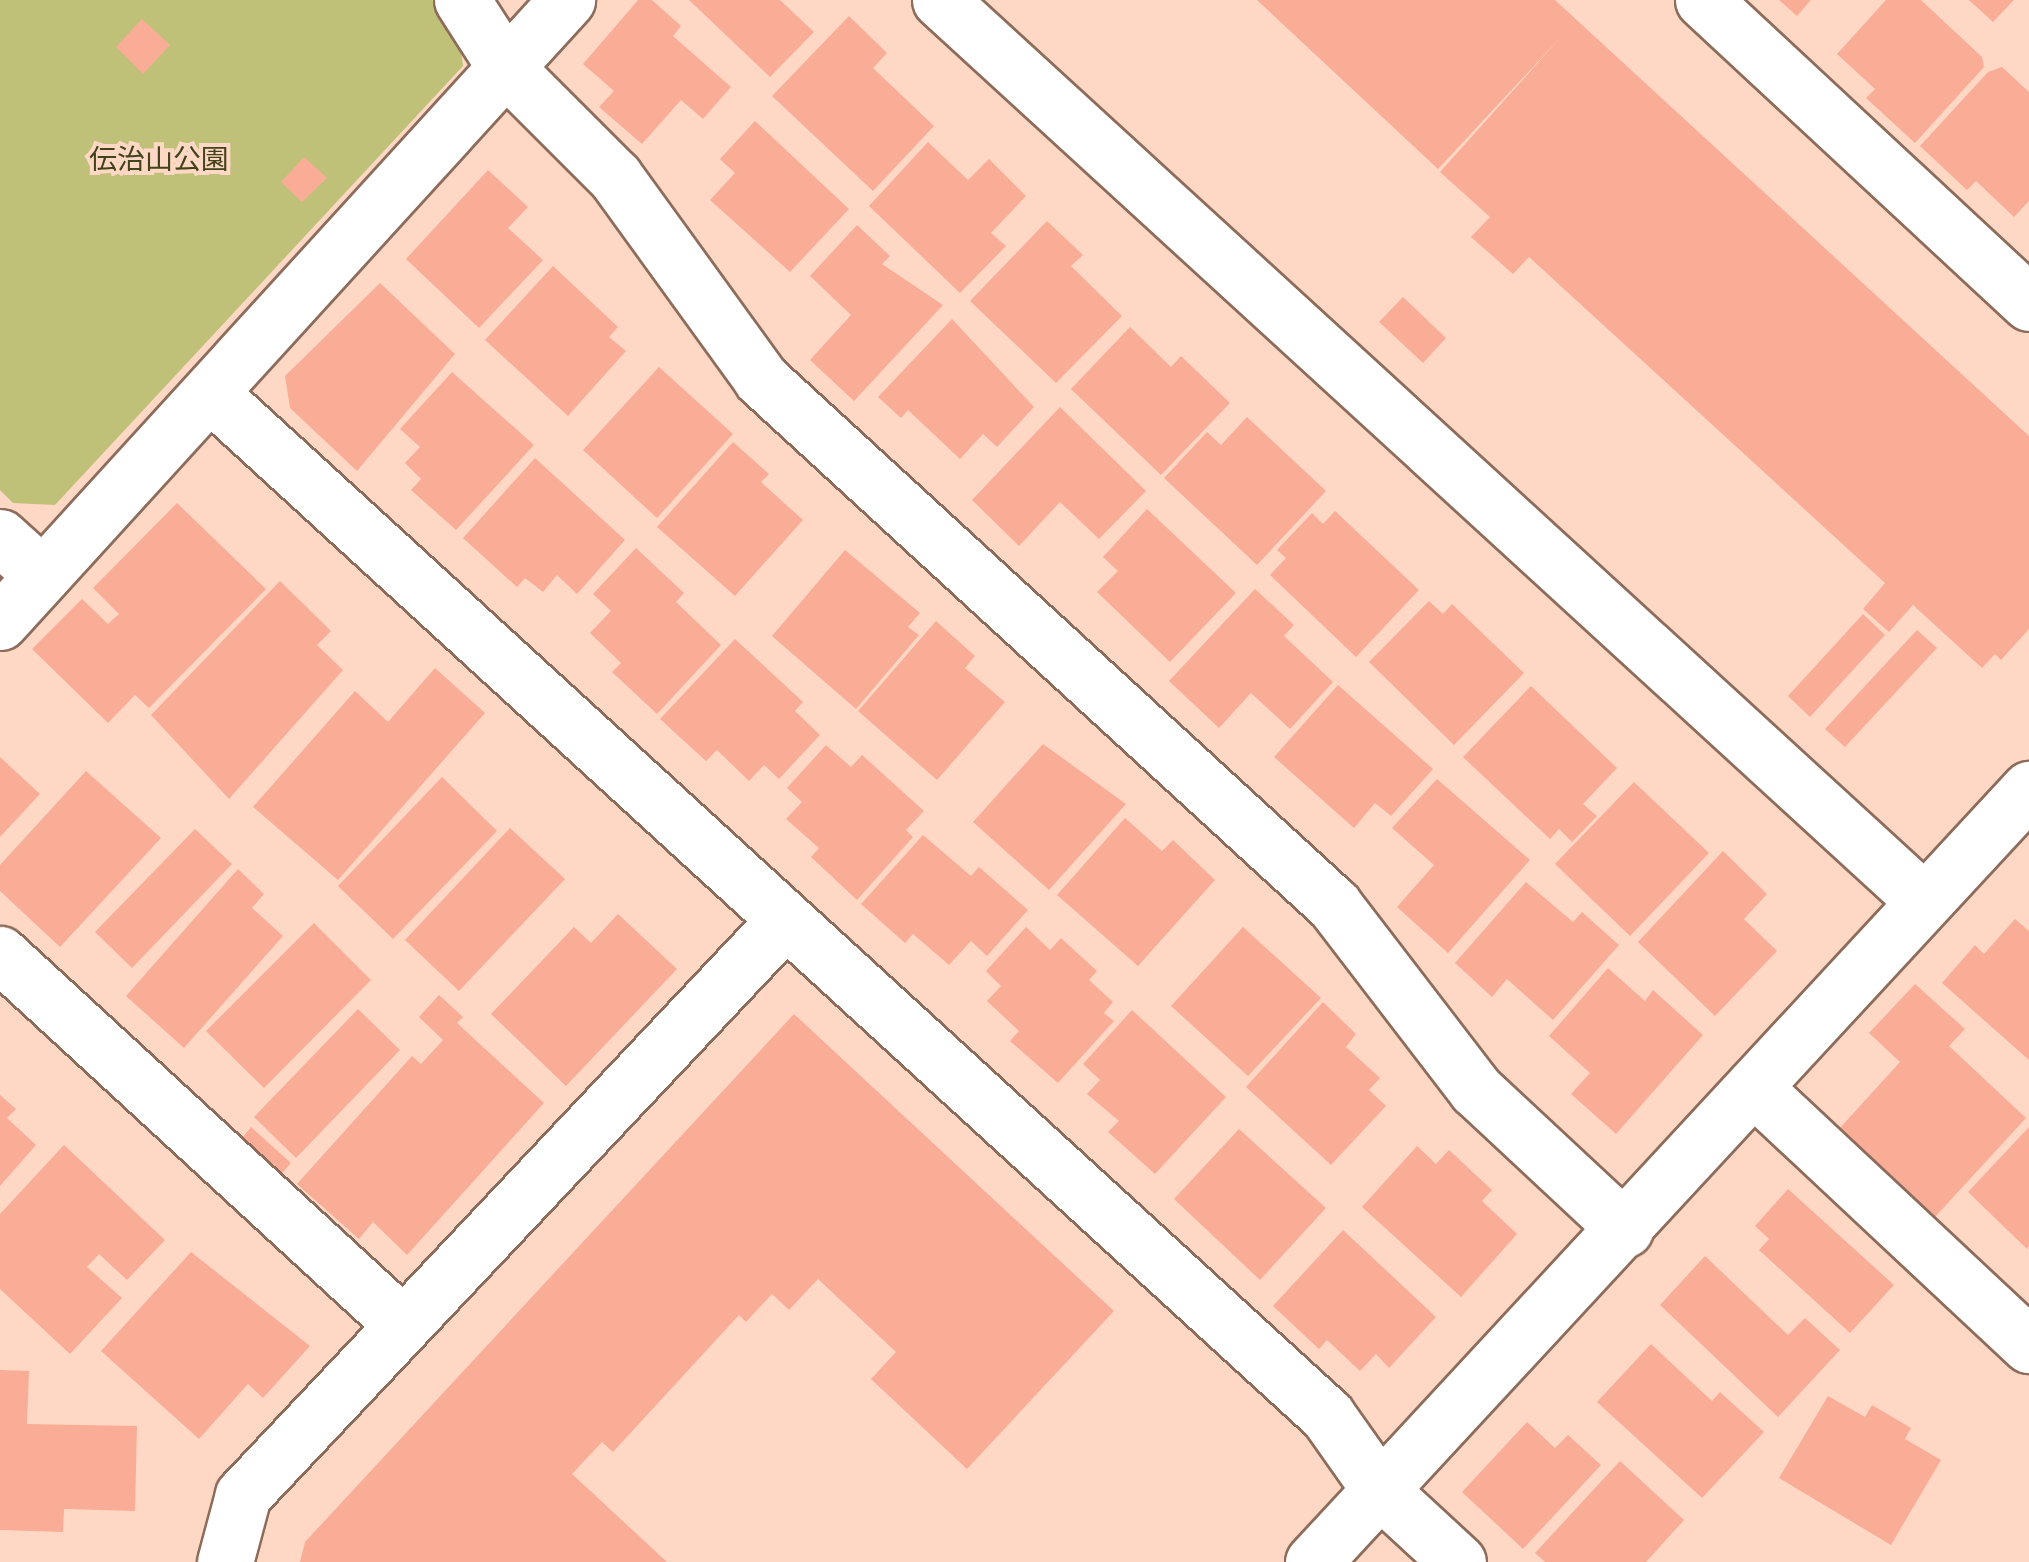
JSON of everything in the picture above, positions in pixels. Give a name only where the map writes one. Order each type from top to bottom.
[{"type":"street","points":[[462,0],[505,66],[616,177],[761,380],[1334,905],[1476,1090],[1626,1229]]},
{"type":"street","points":[[0,622],[567,0]]},
{"type":"street","points":[[940,0],[1924,901]]},
{"type":"street","points":[[1703,0],[2029,303]]},
{"type":"street","points":[[210,393],[1328,1415],[1380,1490],[1458,1562]]},
{"type":"street","points":[[0,536],[42,574]]},
{"type":"street","points":[[1314,1562],[2029,789]]},
{"type":"street","points":[[224,1562],[243,1495],[785,920]]},
{"type":"street","points":[[0,954],[402,1324]]},
{"type":"street","points":[[1753,1087],[2029,1344]]},
{"type":"green space","name":"伝治山公園","points":[[0,0],[432,0],[457,23],[463,66],[55,505],[13,503],[0,490]]},
{"type":"building","points":[[638,0],[652,0],[681,26],[673,36],[731,87],[703,119],[681,100],[642,144],[599,107],[614,91],[583,64]]},
{"type":"building","points":[[689,0],[780,0],[814,32],[770,77]]},
{"type":"building","points":[[1257,0],[1555,0],[2029,436],[2029,629],[2001,660],[1995,654],[1982,668],[1913,605],[1889,632],[1863,609],[1885,583],[1529,257],[1513,274],[1471,237],[1490,217],[1440,172],[1560,38],[1438,169]]},
{"type":"building","points":[[1779,0],[1811,0],[1797,16]]},
{"type":"building","points":[[1886,0],[1921,0],[1982,57],[1984,67],[1915,143],[1866,98],[1875,89],[1837,54]]},
{"type":"building","points":[[1969,0],[2014,0],[1993,22]]},
{"type":"building","points":[[849,16],[887,53],[873,68],[934,126],[873,191],[772,96]]},
{"type":"building","points":[[142,19],[170,45],[143,74],[116,47]]},
{"type":"building","points":[[2002,67],[2029,92],[2029,201],[2014,217],[1976,181],[1967,190],[1920,146],[1988,72]]},
{"type":"building","points":[[755,121],[849,209],[790,272],[710,200],[735,173],[720,159]]},
{"type":"building","points":[[928,142],[968,180],[989,159],[1026,196],[991,233],[1006,246],[960,293],[869,206]]},
{"type":"building","points":[[304,157],[327,178],[302,202],[281,182]]},
{"type":"building","points":[[488,170],[528,207],[508,228],[543,260],[479,328],[406,259]]},
{"type":"building","points":[[1047,221],[1083,255],[1071,266],[1122,316],[1056,383],[970,301]]},
{"type":"building","points":[[857,225],[890,256],[882,264],[943,305],[854,401],[810,360],[851,315],[810,276]]},
{"type":"building","points":[[553,266],[618,327],[609,337],[626,351],[568,416],[485,340]]},
{"type":"building","points":[[380,283],[455,354],[357,471],[290,408],[285,376]]},
{"type":"building","points":[[1403,297],[1446,338],[1423,363],[1379,322]]},
{"type":"building","points":[[952,319],[1034,407],[997,447],[983,434],[960,459],[908,410],[901,418],[878,397]]},
{"type":"building","points":[[1130,327],[1171,367],[1181,356],[1230,403],[1161,475],[1071,389]]},
{"type":"building","points":[[659,367],[733,434],[657,518],[583,450]]},
{"type":"building","points":[[452,372],[534,445],[456,530],[411,490],[421,479],[405,463],[420,447],[400,429]]},
{"type":"building","points":[[1060,407],[1146,491],[1099,539],[1060,502],[1019,546],[972,500]]},
{"type":"building","points":[[1247,417],[1326,491],[1257,565],[1164,478],[1207,432],[1221,445]]},
{"type":"building","points":[[733,442],[769,474],[761,482],[803,520],[735,596],[657,527]]},
{"type":"building","points":[[535,458],[625,540],[577,594],[557,575],[543,592],[525,578],[517,587],[463,538]]},
{"type":"building","points":[[177,503],[266,589],[149,708],[135,695],[108,723],[32,649],[82,599],[108,624],[119,614],[93,588]]},
{"type":"building","points":[[1147,509],[1236,593],[1170,662],[1097,592],[1118,571],[1103,557]]},
{"type":"building","points":[[1335,511],[1419,590],[1356,657],[1270,575],[1286,558],[1277,550],[1312,513],[1323,524]]},
{"type":"building","points":[[636,548],[684,593],[676,602],[721,645],[657,714],[612,672],[621,663],[590,633],[611,611],[593,594]]},
{"type":"building","points":[[845,550],[920,613],[908,627],[919,635],[856,709],[772,636]]},
{"type":"building","points":[[280,581],[331,631],[317,645],[343,670],[229,799],[151,715]]},
{"type":"building","points":[[1255,589],[1294,625],[1284,636],[1333,682],[1290,729],[1251,693],[1219,728],[1169,681]]},
{"type":"building","points":[[1429,601],[1443,614],[1452,604],[1524,673],[1454,745],[1369,662]]},
{"type":"building","points":[[1863,614],[1885,635],[1810,717],[1788,696]]},
{"type":"building","points":[[936,621],[975,656],[965,668],[1005,702],[937,780],[858,711]]},
{"type":"building","points":[[1917,630],[1937,648],[1845,747],[1825,729]]},
{"type":"building","points":[[735,639],[803,702],[795,711],[820,735],[779,779],[764,765],[749,781],[717,750],[706,761],[660,719]]},
{"type":"building","points":[[435,668],[485,713],[338,880],[253,807],[355,691],[388,722]]},
{"type":"building","points":[[1338,685],[1433,769],[1391,816],[1375,803],[1354,828],[1274,757]]},
{"type":"building","points":[[1531,686],[1617,768],[1583,804],[1597,816],[1572,842],[1559,829],[1550,839],[1463,757]]},
{"type":"building","points":[[1043,744],[1126,804],[1049,890],[973,822]]},
{"type":"building","points":[[826,745],[851,767],[862,755],[924,811],[906,830],[913,837],[857,900],[811,857],[819,848],[786,819],[802,802],[787,788]]},
{"type":"building","points":[[0,757],[40,794],[0,837]]},
{"type":"building","points":[[86,771],[161,838],[60,947],[0,891],[0,865]]},
{"type":"building","points":[[442,777],[497,831],[393,939],[338,886]]},
{"type":"building","points":[[1437,779],[1530,860],[1448,953],[1397,907],[1434,865],[1392,828]]},
{"type":"building","points":[[1634,782],[1709,853],[1630,936],[1555,864]]},
{"type":"building","points":[[1125,818],[1162,851],[1173,840],[1215,880],[1138,966],[1057,895]]},
{"type":"building","points":[[510,828],[565,879],[459,991],[405,940]]},
{"type":"building","points":[[195,829],[232,864],[132,968],[95,932]]},
{"type":"building","points":[[923,835],[971,876],[979,867],[1028,910],[987,956],[971,941],[949,965],[913,934],[905,943],[861,904]]},
{"type":"building","points":[[1723,851],[1767,894],[1744,919],[1777,951],[1715,1016],[1638,942]]},
{"type":"building","points":[[238,869],[264,894],[252,908],[283,936],[184,1048],[126,996]]},
{"type":"building","points":[[1526,882],[1573,922],[1582,912],[1619,945],[1553,1020],[1507,979],[1492,997],[1455,963]]},
{"type":"building","points":[[618,914],[677,969],[566,1086],[491,1014],[574,927],[591,943]]},
{"type":"building","points":[[2015,919],[2029,931],[2029,1060],[1942,983],[1975,945],[1984,954]]},
{"type":"building","points":[[314,923],[371,980],[264,1088],[206,1031]]},
{"type":"building","points":[[1026,927],[1050,950],[1061,938],[1097,971],[1089,980],[1113,1002],[1104,1013],[1114,1021],[1058,1083],[1010,1041],[1019,1031],[987,1001],[1001,986],[986,971]]},
{"type":"building","points":[[1243,927],[1321,998],[1248,1076],[1171,1006]]},
{"type":"building","points":[[1608,968],[1645,1001],[1653,990],[1703,1035],[1616,1134],[1571,1094],[1590,1073],[1549,1036]]},
{"type":"building","points":[[1915,984],[1965,1029],[1949,1046],[2026,1118],[1935,1217],[1839,1129],[1900,1062],[1869,1033]]},
{"type":"building","points":[[439,995],[463,1017],[457,1023],[544,1103],[407,1255],[373,1222],[359,1239],[297,1184],[412,1056],[421,1064],[443,1040],[419,1017]]},
{"type":"building","points":[[1323,1002],[1356,1034],[1346,1047],[1380,1078],[1369,1090],[1386,1106],[1331,1165],[1246,1087]]},
{"type":"building","points":[[358,1009],[400,1050],[296,1158],[254,1117]]},
{"type":"building","points":[[1132,1010],[1226,1097],[1155,1174],[1108,1132],[1119,1121],[1087,1094],[1100,1080],[1083,1064]]},
{"type":"building","points":[[794,1014],[1114,1311],[967,1469],[871,1379],[896,1352],[818,1279],[789,1310],[772,1294],[746,1322],[739,1315],[613,1452],[602,1442],[572,1474],[667,1562],[300,1562],[305,1542]]},
{"type":"building","points":[[0,1095],[16,1109],[7,1118],[36,1145],[0,1186]]},
{"type":"building","points":[[251,1127],[291,1163],[278,1178],[238,1143]]},
{"type":"building","points":[[2029,1127],[2029,1246],[2027,1249],[1968,1192]]},
{"type":"building","points":[[1239,1129],[1326,1208],[1260,1280],[1174,1199]]},
{"type":"building","points":[[64,1145],[165,1240],[127,1280],[99,1254],[87,1267],[122,1298],[70,1354],[0,1289],[0,1214]]},
{"type":"building","points":[[1417,1146],[1436,1164],[1449,1150],[1492,1190],[1482,1201],[1517,1234],[1461,1297],[1362,1207]]},
{"type":"building","points":[[1788,1189],[1894,1285],[1850,1333],[1759,1250],[1769,1239],[1755,1226]]},
{"type":"building","points":[[1343,1230],[1436,1317],[1389,1368],[1376,1354],[1360,1371],[1327,1340],[1319,1349],[1273,1306]]},
{"type":"building","points":[[191,1252],[310,1346],[263,1398],[248,1384],[199,1439],[101,1351]]},
{"type":"building","points":[[1705,1256],[1788,1335],[1805,1318],[1840,1350],[1778,1417],[1660,1305]]},
{"type":"building","points":[[1651,1344],[1712,1401],[1720,1392],[1764,1432],[1702,1498],[1597,1402]]},
{"type":"building","points":[[0,1370],[29,1371],[27,1424],[137,1426],[135,1511],[64,1509],[63,1532],[0,1530]]},
{"type":"building","points":[[1828,1396],[1865,1417],[1872,1405],[1911,1428],[1905,1439],[1941,1460],[1891,1545],[1779,1478]]},
{"type":"building","points":[[1527,1422],[1555,1448],[1568,1435],[1601,1465],[1523,1549],[1462,1492]]},
{"type":"building","points":[[1620,1461],[1684,1520],[1646,1562],[1545,1562],[1535,1553]]}]
